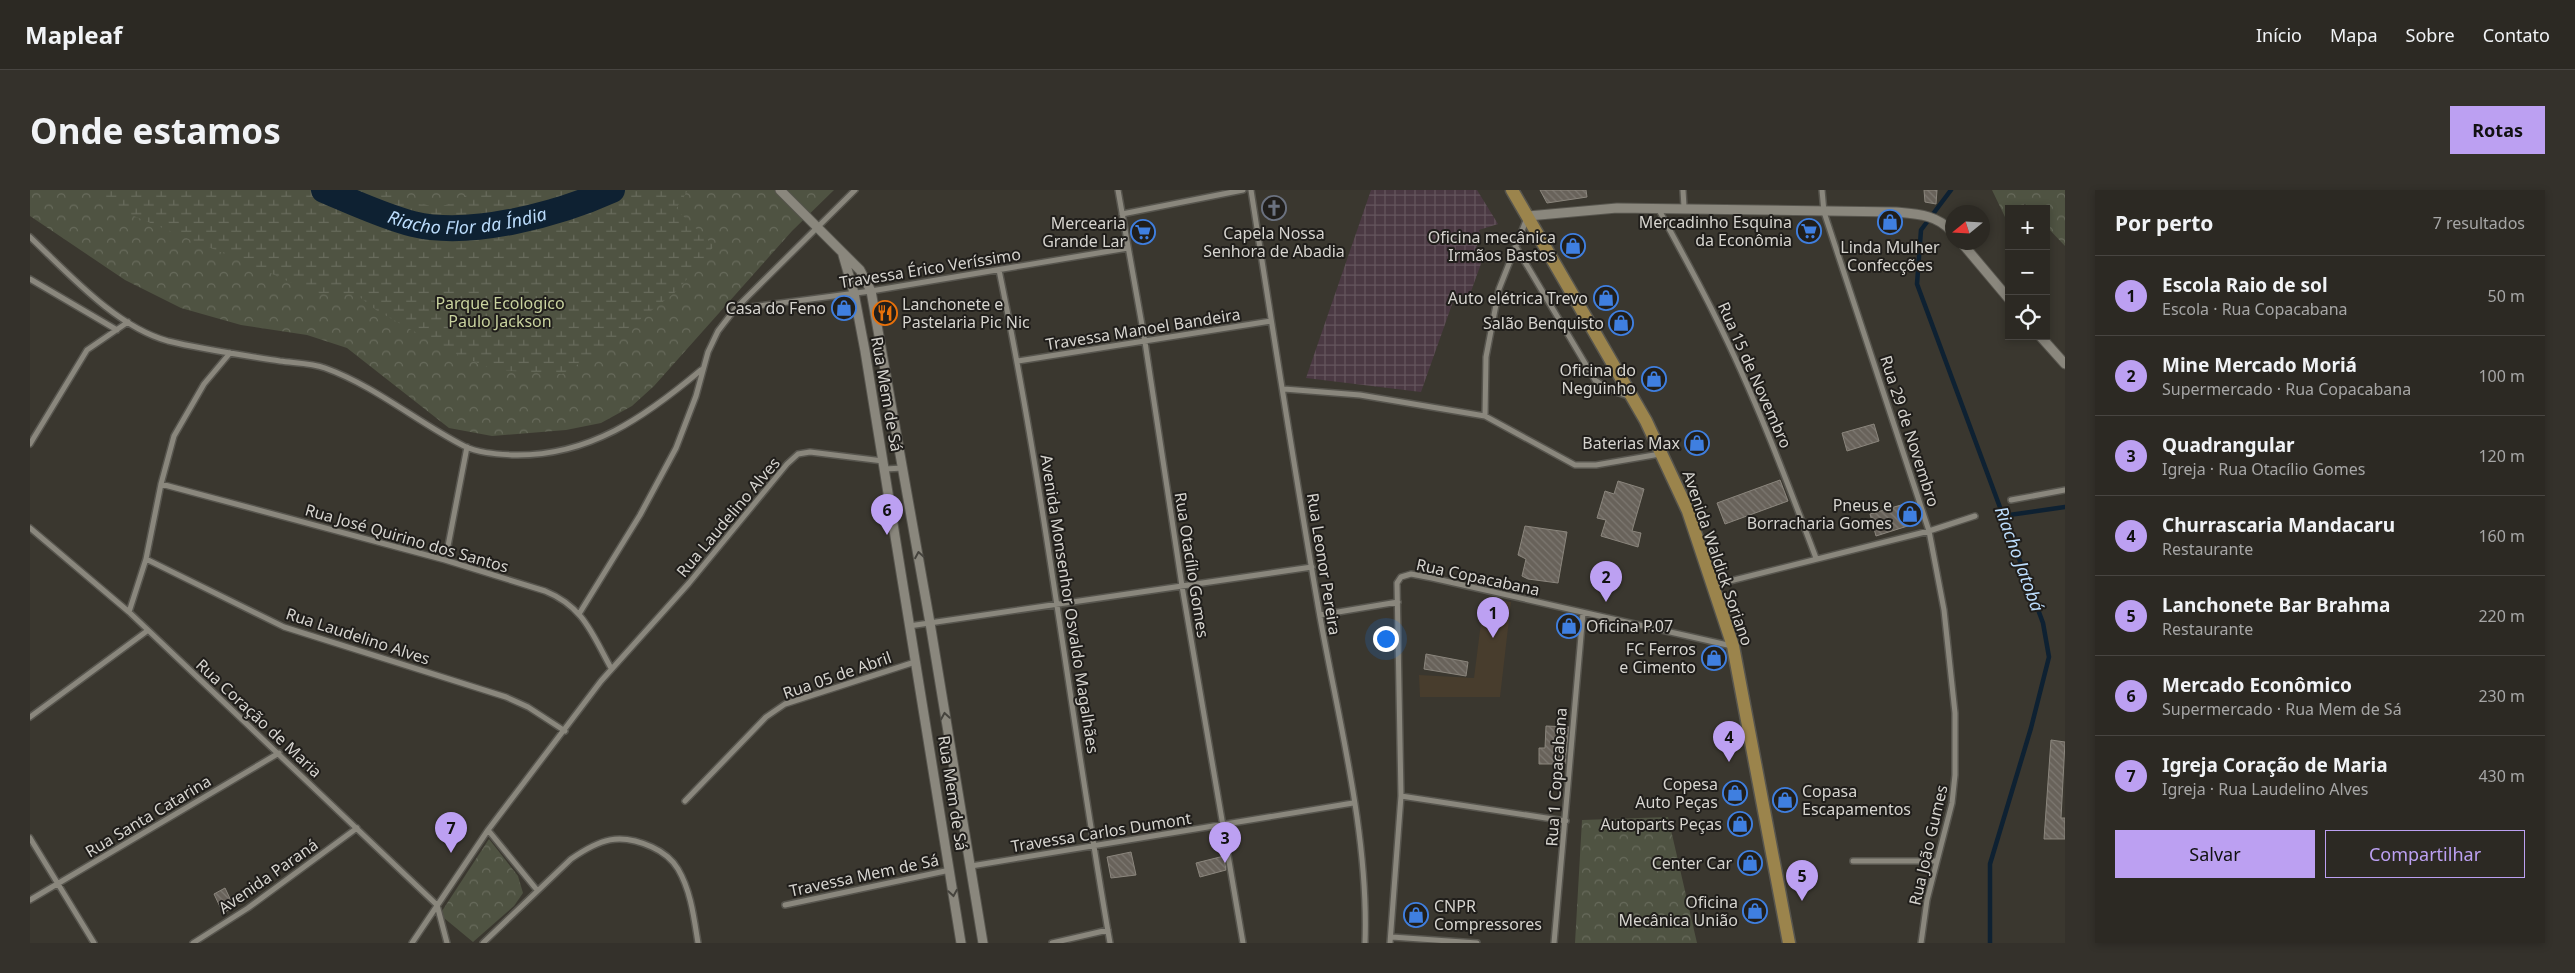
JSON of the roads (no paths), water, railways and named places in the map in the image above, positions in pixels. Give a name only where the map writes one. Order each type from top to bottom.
[{"type":"main road","name":"Avenida Waldick Soriano","points":[[1512,190],[1634,398],[1663,454],[1688,511],[1733,646],[1790,943]]},
{"type":"street","points":[[780,190],[842,254]]},
{"type":"street","points":[[579,614],[640,514],[676,448],[696,396],[701,370],[718,331],[735,309],[855,190]]},
{"type":"street","name":"Rua Otacílio Gomes","points":[[1118,190],[1145,342],[1182,586],[1243,943]]},
{"type":"street","points":[[1122,214],[1243,190]]},
{"type":"street","name":"Rua Leonor Pereira","points":[[1251,190],[1312,567],[1353,803],[1366,892],[1365,943]]},
{"type":"street","points":[[1683,190],[1684,207]]},
{"type":"street","name":"Rua 29 de Novembro","points":[[1822,190],[1824,212],[1929,531],[1944,610],[1950,662]]},
{"type":"street","name":"Rua 15 de Novembro","points":[[1658,207],[1715,315],[1740,370],[1777,454],[1816,558]]},
{"type":"street","points":[[1485,416],[1486,357],[1499,289],[1528,216],[1588,209],[1684,207],[1920,215],[1939,220],[1945,226]]},
{"type":"street","points":[[30,237],[103,304],[148,334],[168,341],[230,353],[323,367],[350,378],[466,447],[499,454],[531,456],[572,449],[607,435],[642,417],[701,370]]},
{"type":"street","points":[[1516,247],[1595,380],[1610,390],[1634,398]]},
{"type":"street","name":"Travessa Érico Veríssimo","points":[[735,309],[871,291],[1128,248]]},
{"type":"street","points":[[1968,250],[2006,295]]},
{"type":"street","name":"Rua Mem de Sá","points":[[842,254],[860,270],[871,291],[904,468],[983,943]]},
{"type":"street","name":"Rua Mem de Sá","points":[[842,254],[854,293],[884,465],[961,943]]},
{"type":"street","name":"Avenida Monsenhor Osvaldo Magalhães","points":[[999,270],[1018,361],[1059,604],[1110,943]]},
{"type":"street","points":[[30,279],[117,330]]},
{"type":"street","name":"Travessa Manoel Bandeira","points":[[1018,361],[1272,321]]},
{"type":"street","points":[[30,444],[87,350],[128,322]]},
{"type":"street","points":[[2044,340],[2065,364]]},
{"type":"street","points":[[129,612],[146,559],[161,484],[174,436],[185,413],[204,384],[230,353]]},
{"type":"street","points":[[1284,389],[1360,395],[1485,416],[1575,465],[1596,465],[1663,454]]},
{"type":"street","points":[[448,546],[466,447]]},
{"type":"street","name":"Rua Laudelino Alves","points":[[412,943],[488,830],[611,668],[647,632],[744,519],[787,464],[798,454],[810,452],[884,465]]},
{"type":"street","points":[[884,465],[904,468]]},
{"type":"street","name":"Rua José Quirino dos Santos","points":[[161,484],[478,569],[556,596],[579,614],[600,643],[611,668]]},
{"type":"street","points":[[2011,500],[2065,490]]},
{"type":"street","points":[[1713,585],[1929,531],[1974,516]]},
{"type":"street","name":"Rua Coração de Maria","points":[[30,528],[129,612],[437,905]]},
{"type":"street","name":"Rua Laudelino Alves","points":[[146,559],[284,627],[506,697],[528,707],[565,731]]},
{"type":"street","points":[[909,626],[1312,567]]},
{"type":"street","name":"Rua Copacabana","points":[[1390,943],[1392,937],[1401,796],[1397,583],[1401,577],[1411,574],[1733,646]]},
{"type":"street","points":[[1320,615],[1398,602]]},
{"type":"street","name":"Rua 1 Copacabana","points":[[1554,943],[1583,613]]},
{"type":"street","points":[[30,717],[148,632]]},
{"type":"street","name":"Rua 05 de Abril","points":[[685,801],[766,717],[785,704],[915,662]]},
{"type":"street","name":"Rua João Gumes","points":[[1921,943],[1927,900],[1952,803],[1955,775],[1955,713],[1950,662]]},
{"type":"street","name":"Rua Santa Catarina","points":[[30,900],[279,753]]},
{"type":"street","points":[[1401,796],[1566,821]]},
{"type":"street","name":"Travessa Carlos Dumont","points":[[971,866],[1353,803]]},
{"type":"street","name":"Avenida Paraná","points":[[193,943],[248,908],[357,828]]},
{"type":"street","points":[[488,830],[537,890]]},
{"type":"street","points":[[30,838],[94,943]]},
{"type":"street","points":[[483,943],[570,859],[586,848],[604,840],[621,838],[637,840],[669,858],[678,869],[691,904],[698,943]]},
{"type":"street","points":[[1853,861],[1936,861]]},
{"type":"street","name":"Travessa Mem de Sá","points":[[784,905],[950,870]]},
{"type":"street","points":[[437,905],[447,943]]},
{"type":"street","points":[[1052,943],[1108,930]]},
{"type":"street","points":[[1392,937],[1477,943]]},
{"type":"waterway","name":"Riacho Flor da Índia","points":[[324,190],[401,221],[436,228],[487,226],[514,221],[567,207],[612,190]]},
{"type":"waterway","name":"Riacho Jatobá","points":[[1951,190],[1921,230],[1917,284],[2043,623],[2049,657],[2031,728],[1990,864],[1990,943]]},
{"type":"waterway","points":[[2002,516],[2065,507]]},
{"type":"place","name":"Capela Nossa Senhora de Abadia","points":[[1274,208]]},
{"type":"place","name":"Linda Mulher Confecções","points":[[1890,222]]},
{"type":"place","name":"Mercadinho Esquina da Econômia","points":[[1809,231]]},
{"type":"place","name":"Mercearia Grande Lar","points":[[1143,232]]},
{"type":"place","name":"Oficina mecânica Irmãos Bastos","points":[[1573,246]]},
{"type":"place","name":"Auto elétrica Trevo","points":[[1606,298]]},
{"type":"place","name":"Casa do Feno","points":[[844,308]]},
{"type":"place","name":"Lanchonete e Pastelaria Pic Nic","points":[[885,313]]},
{"type":"place","name":"Salão Benquisto","points":[[1621,323]]},
{"type":"place","name":"Oficina do Neguinho","points":[[1654,379]]},
{"type":"place","name":"Baterias Max","points":[[1697,443]]},
{"type":"place","name":"Pneus e Borracharia Gomes","points":[[1910,514]]},
{"type":"place","name":"Mercado Econômico","points":[[887,535]]},
{"type":"place","name":"Mine Mercado Moriá","points":[[1606,602]]},
{"type":"place","name":"Oficina P.07","points":[[1569,626]]},
{"type":"place","name":"Escola Raio de sol","points":[[1493,638]]},
{"type":"place","name":"FC Ferros e Cimento","points":[[1714,658]]},
{"type":"place","name":"Churrascaria Mandacaru","points":[[1729,762]]},
{"type":"place","name":"Copesa Auto Peças","points":[[1735,793]]},
{"type":"place","name":"Copasa Escapamentos","points":[[1785,800]]},
{"type":"place","name":"Autoparts Peças","points":[[1740,824]]},
{"type":"place","name":"Igreja Coração de Maria","points":[[451,853]]},
{"type":"place","name":"Quadrangular","points":[[1225,863]]},
{"type":"place","name":"Center Car","points":[[1750,863]]},
{"type":"place","name":"Lanchonete Bar Brahma","points":[[1802,901]]},
{"type":"place","name":"Oficina Mecânica União","points":[[1755,911]]},
{"type":"place","name":"CNPR Compressores","points":[[1416,915]]},
{"type":"park label","name":"Parque Ecologico Paulo Jackson","points":[[500,312]]}]
